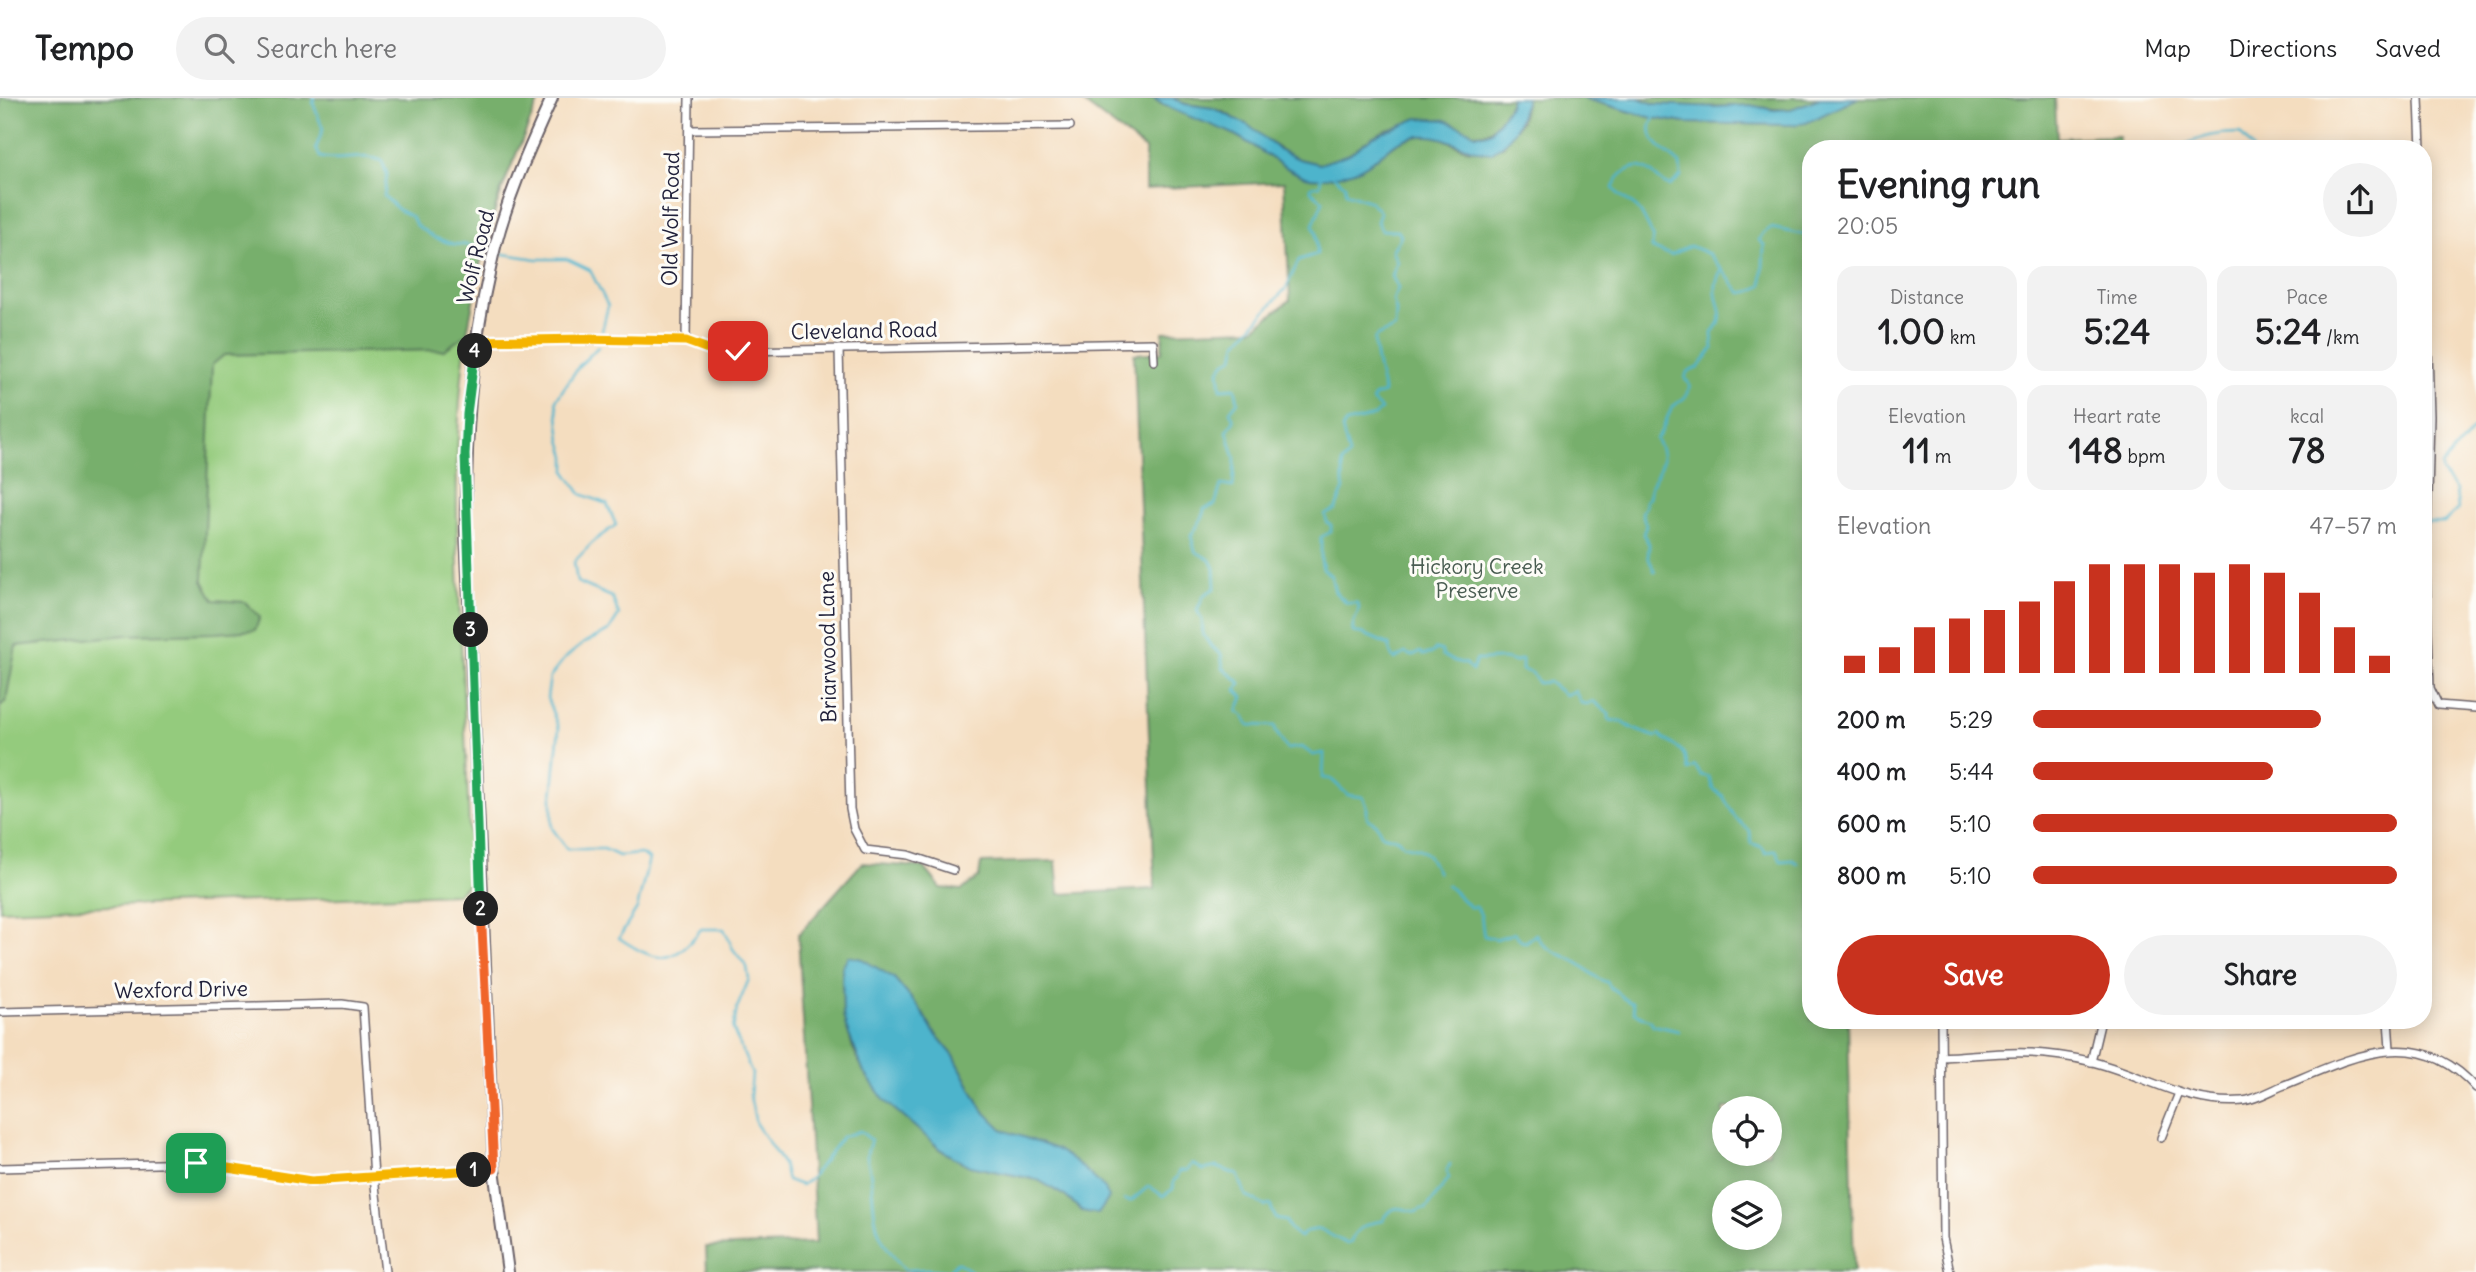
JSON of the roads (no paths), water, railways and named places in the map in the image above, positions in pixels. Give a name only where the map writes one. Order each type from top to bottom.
[{"type":"main road","name":"Wolf Road","points":[[508,1272],[494,1169],[466,531],[467,414],[476,341],[491,264],[536,133],[552,98]]},
{"type":"street","name":"Old Wolf Road","points":[[686,341],[689,98]]},
{"type":"street","points":[[2419,98],[2421,140]]},
{"type":"street","points":[[690,130],[1070,126]]},
{"type":"street","name":"Cleveland Road","points":[[476,341],[686,341],[708,349],[738,351],[1153,343],[1154,361]]},
{"type":"street","name":"Briarwood Lane","points":[[839,349],[849,809],[854,829],[865,850],[908,855],[953,870]]},
{"type":"street","points":[[2432,692],[2438,705],[2476,708]]},
{"type":"street","name":"Wexford Drive","points":[[0,1012],[342,1003],[363,1007],[374,1177]]},
{"type":"street","points":[[1941,1029],[1944,1238],[1950,1272]]},
{"type":"street","points":[[2091,1062],[2099,1029]]},
{"type":"street","points":[[2389,1029],[2390,1049]]},
{"type":"street","points":[[1941,1057],[2031,1052],[2091,1062],[2210,1101],[2245,1101],[2349,1059],[2390,1049],[2415,1051],[2445,1062],[2461,1072],[2476,1088]]},
{"type":"street","points":[[2161,1138],[2179,1093]]},
{"type":"street","points":[[0,1168],[196,1163],[311,1181],[494,1169]]},
{"type":"street","points":[[374,1177],[385,1272]]},
{"type":"water","points":[[1153,98],[1172,98],[1185,104],[1213,108],[1248,125],[1278,149],[1299,159],[1320,164],[1349,154],[1374,136],[1418,118],[1446,120],[1476,134],[1485,134],[1500,120],[1511,98],[1526,98],[1511,136],[1491,153],[1473,150],[1438,137],[1419,136],[1391,146],[1370,163],[1354,171],[1317,178],[1296,173],[1231,133],[1181,113]]},
{"type":"water","points":[[1582,98],[1638,98],[1655,104],[1716,107],[1750,105],[1774,110],[1791,109],[1820,98],[1858,98],[1806,123],[1790,125],[1685,123],[1653,118]]},
{"type":"water","points":[[848,956],[862,959],[894,978],[954,1056],[982,1109],[1003,1130],[1056,1149],[1075,1161],[1105,1188],[1109,1198],[1098,1214],[1082,1211],[1065,1196],[1038,1180],[970,1166],[944,1152],[885,1101],[864,1072],[846,1027],[843,1014],[842,968]]},
{"type":"waterway","points":[[314,98],[313,103],[323,129],[316,148],[320,157],[367,157],[382,161],[387,174],[384,196],[399,210],[412,217],[416,225],[435,238],[492,252]]},
{"type":"waterway","points":[[1655,116],[1650,131],[1652,138],[1680,164],[1681,176],[1670,186],[1648,170],[1631,168],[1618,178],[1613,188],[1642,214],[1651,234],[1651,248],[1671,255],[1690,246],[1709,254],[1741,293],[1762,285],[1764,245],[1759,240],[1763,233],[1771,228],[1802,234]]},
{"type":"waterway","points":[[2195,140],[2207,136],[2240,133],[2246,140]]},
{"type":"waterway","points":[[1331,174],[1345,185],[1346,193],[1371,202],[1380,212],[1377,222],[1382,230],[1398,231],[1401,236],[1392,251],[1397,262],[1392,276],[1398,288],[1393,300],[1396,311],[1395,328],[1377,336],[1374,341],[1384,393],[1375,396],[1372,401],[1381,409],[1375,416],[1346,423],[1342,429],[1349,455],[1342,463],[1344,489],[1335,510],[1325,515],[1331,525],[1331,532],[1321,537],[1323,569],[1331,576],[1335,592],[1347,603],[1358,603],[1353,632],[1389,645],[1395,659],[1405,653],[1412,656],[1420,652],[1423,655],[1436,649],[1451,660],[1466,664],[1472,671],[1476,660],[1500,659],[1514,662],[1522,659],[1522,670],[1532,673],[1538,683],[1549,682],[1565,695],[1575,691],[1581,703],[1593,701],[1609,714],[1609,720],[1624,722],[1656,737],[1659,735],[1678,748],[1682,751],[1688,770],[1695,766],[1701,775],[1709,777],[1713,789],[1723,796],[1736,819],[1750,831],[1751,843],[1762,847],[1766,853],[1776,850],[1781,861],[1793,860],[1797,863]]},
{"type":"waterway","points":[[1321,176],[1320,185],[1311,187],[1311,191],[1323,201],[1313,225],[1317,254],[1299,260],[1286,288],[1237,343],[1234,357],[1226,361],[1219,370],[1221,389],[1235,388],[1238,401],[1230,411],[1234,420],[1227,431],[1235,459],[1233,487],[1221,485],[1215,505],[1204,509],[1203,517],[1191,536],[1195,551],[1210,560],[1214,568],[1215,588],[1204,595],[1197,610],[1202,620],[1203,634],[1210,645],[1221,654],[1223,668],[1241,683],[1236,690],[1243,697],[1237,712],[1243,715],[1249,725],[1275,726],[1287,749],[1302,747],[1313,755],[1324,753],[1323,778],[1331,779],[1348,795],[1363,797],[1367,806],[1367,818],[1376,824],[1382,835],[1398,839],[1403,845],[1419,849],[1428,855],[1438,873]]},
{"type":"waterway","points":[[498,253],[537,259],[567,259],[590,270],[608,306],[602,331]]},
{"type":"waterway","points":[[1655,572],[1648,557],[1649,544],[1643,534],[1646,526],[1642,512],[1662,461],[1656,439],[1672,408],[1688,392],[1689,384],[1685,379],[1687,372],[1698,368],[1713,349],[1712,333],[1721,318],[1716,294],[1717,279],[1721,271]]},
{"type":"waterway","points":[[598,347],[579,366],[556,400],[561,440],[566,456],[566,472],[581,494],[607,504],[616,525],[595,540],[574,562],[577,582],[612,597],[619,615],[609,631],[584,643],[564,659],[550,677],[547,698],[559,729],[552,797],[552,828],[567,849],[604,849],[619,856],[641,854],[649,859],[637,909],[619,938],[632,946],[663,957],[681,950],[701,929],[724,929],[733,949],[747,967],[749,979],[737,1008],[733,1029],[752,1074],[750,1096],[756,1124],[783,1164],[787,1180],[801,1185],[811,1178],[842,1137],[860,1131],[871,1140],[867,1156],[878,1228],[886,1247],[894,1257],[905,1270],[948,1271],[957,1262],[973,1272]]},
{"type":"waterway","points":[[2432,523],[2444,522],[2458,509],[2456,490],[2441,472],[2441,466],[2476,427]]},
{"type":"waterway","points":[[1447,885],[1470,907],[1479,910],[1484,936],[1496,939],[1515,933],[1521,941],[1526,942],[1536,934],[1544,945],[1607,982],[1632,1003],[1634,1012],[1651,1021],[1653,1025],[1679,1031]]},
{"type":"waterway","points":[[1124,1200],[1131,1201],[1149,1186],[1163,1196],[1173,1189],[1174,1180],[1180,1171],[1188,1170],[1192,1163],[1203,1170],[1217,1167],[1238,1175],[1246,1196],[1265,1206],[1270,1205],[1276,1219],[1286,1221],[1300,1237],[1307,1231],[1320,1229],[1347,1244],[1359,1229],[1383,1221],[1393,1209],[1416,1212],[1426,1209],[1449,1178],[1447,1171],[1450,1164]]},
{"type":"park label","name":"Hickory Creek Preserve","points":[[1477,579]]}]
